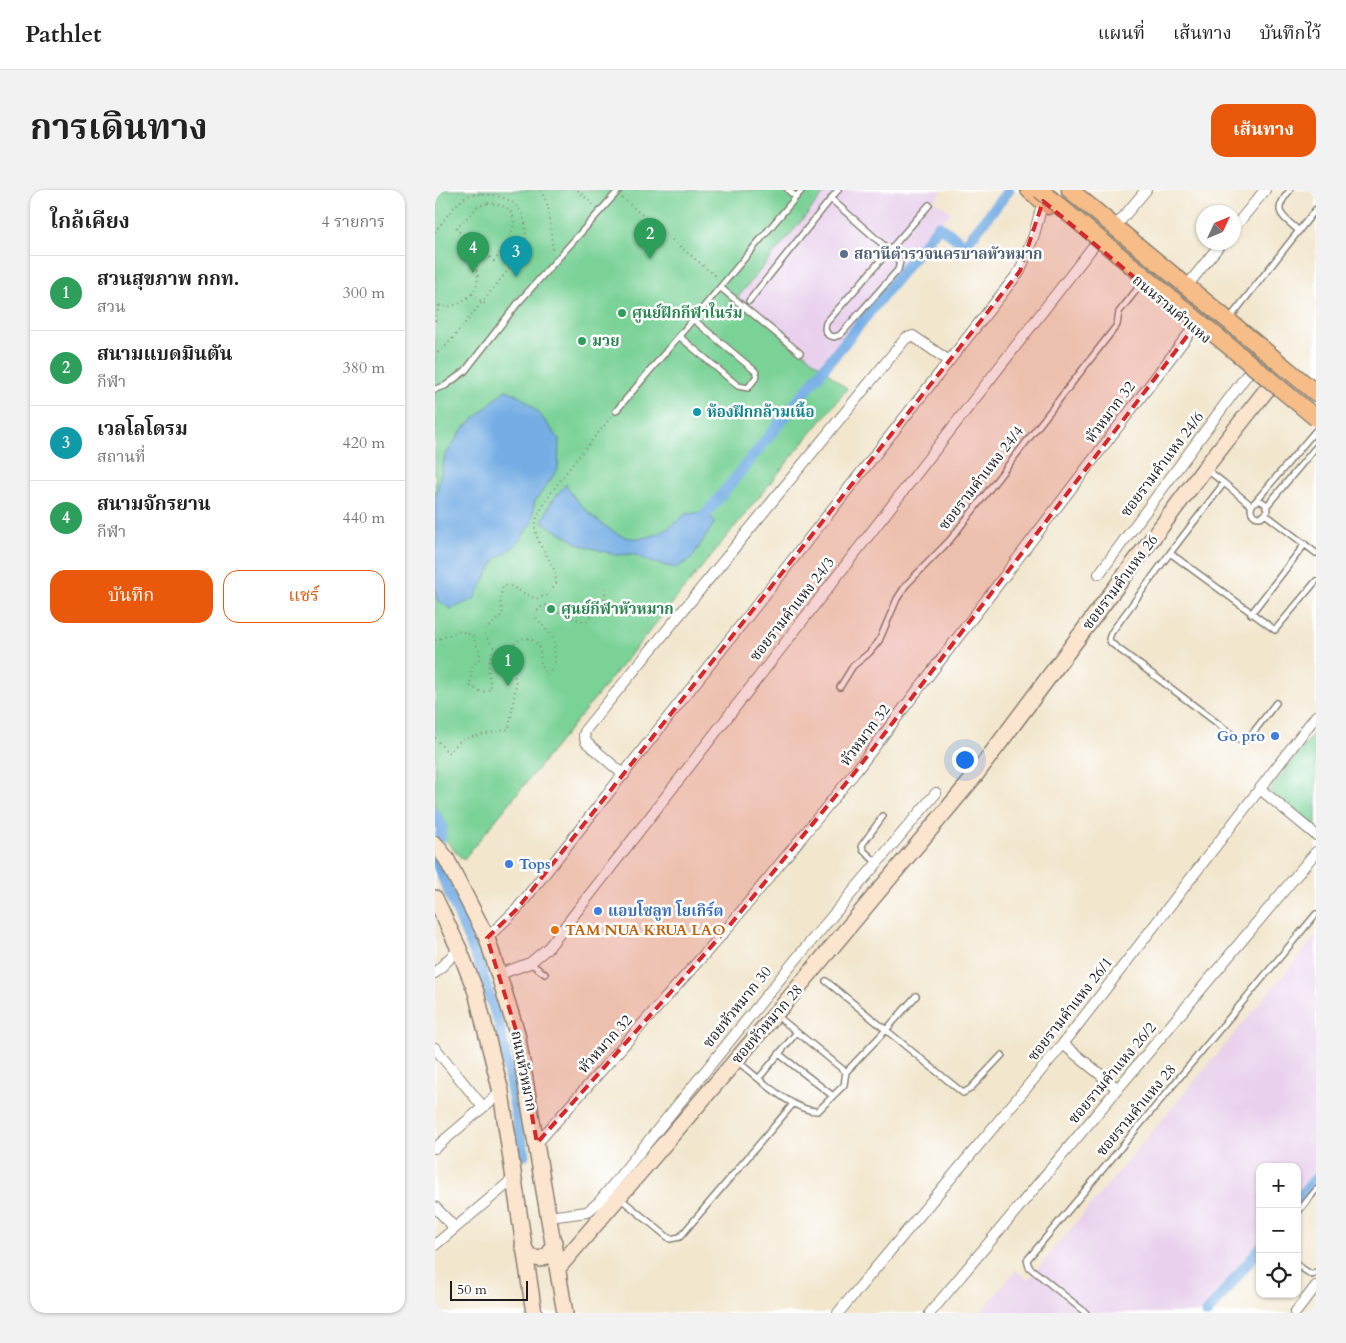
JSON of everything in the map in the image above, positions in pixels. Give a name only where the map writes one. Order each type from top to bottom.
[{"type":"main road","name":"ถนนรามคำแหง","points":[[1029,190],[1041,196],[1316,418]]},
{"type":"main road","name":"ถนนรามคำแหง","points":[[1055,190],[1316,404]]},
{"type":"main road","name":"ถนนรามคำแหง","points":[[1070,190],[1316,393]]},
{"type":"main road","name":"ถนนรามคำแหง","points":[[1041,196],[1141,283],[1316,429]]},
{"type":"main road","points":[[1249,372],[1266,352]]},
{"type":"main road","points":[[1268,388],[1285,368]]},
{"type":"street","points":[[1115,227],[1146,190]]},
{"type":"street","points":[[1241,219],[1265,190]]},
{"type":"street","points":[[487,938],[517,909],[1020,271],[1034,235],[1041,196]]},
{"type":"street","name":"ซอยรามคำแหง 24/3","points":[[500,974],[530,962],[549,947],[1095,244]]},
{"type":"street","points":[[1187,286],[1216,250]]},
{"type":"street","name":"หัวหมาก 32","points":[[537,1143],[725,931],[856,771],[1194,327]]},
{"type":"street","points":[[623,775],[586,742],[584,735],[586,729],[906,338],[913,336],[921,339],[949,361]]},
{"type":"street","name":"ซอยรามคำแหง 24/6","points":[[1099,574],[1249,372]]},
{"type":"street","name":"ซอยรามคำแหง 26","points":[[974,777],[1205,468],[1268,388]]},
{"type":"street","name":"ซอยรามคำแหง 26/1","points":[[838,1313],[1063,1044],[1315,719]]},
{"type":"street","name":"ซอยหัวหมาก 28","points":[[558,1268],[974,777]]},
{"type":"street","points":[[1260,789],[1316,836]]},
{"type":"street","name":"ซอยหัวหมาก 30","points":[[549,1217],[582,1213],[599,1202],[743,1023],[936,793]]},
{"type":"street","name":"ถนนหัวหมาก","points":[[435,844],[446,858],[487,938],[500,974],[517,1033],[565,1313]]},
{"type":"street","name":"ซอยรามคำแหง 26/2","points":[[930,1313],[1316,852]]},
{"type":"street","name":"ถนนหัวหมาก","points":[[435,898],[459,949],[476,992],[501,1092],[523,1246],[529,1310]]},
{"type":"street","points":[[435,973],[459,949]]},
{"type":"street","points":[[1063,1044],[1118,1089]]},
{"type":"street","points":[[435,1048],[483,1107]]},
{"type":"street","points":[[436,1144],[501,1092]]},
{"type":"street","points":[[435,1245],[513,1179]]},
{"type":"street","points":[[435,1206],[455,1228]]},
{"type":"street","points":[[523,1246],[530,1257],[540,1260],[549,1254],[553,1242]]},
{"type":"street","points":[[1295,1313],[1316,1286]]},
{"type":"lane","points":[[788,190],[796,197]]},
{"type":"lane","points":[[616,412],[680,338],[802,190]]},
{"type":"lane","points":[[749,301],[838,190]]},
{"type":"lane","points":[[1290,190],[1280,202],[1279,213],[1299,231]]},
{"type":"lane","points":[[435,389],[445,386],[465,371],[554,260],[617,192]]},
{"type":"lane","points":[[831,199],[889,250],[898,259],[898,270],[840,335],[834,337],[828,334],[825,329],[826,323],[889,250],[929,205]]},
{"type":"lane","points":[[1228,320],[1316,209]]},
{"type":"lane","name":"ซอยรามคำแหง 24/4","points":[[840,687],[853,666],[869,653],[879,641],[897,599],[906,585],[950,540],[1117,325],[1119,312],[1141,283]]},
{"type":"lane","points":[[723,286],[800,353]]},
{"type":"lane","points":[[680,338],[738,386],[748,388],[755,380],[757,376],[755,371],[695,320]]},
{"type":"lane","points":[[1316,429],[1254,504],[1252,512],[1255,516],[1261,516],[1316,448]]},
{"type":"lane","points":[[1205,468],[1254,504],[1263,503],[1265,510],[1316,553]]},
{"type":"lane","points":[[1224,483],[1170,553],[1109,638],[1111,643],[1241,741],[1248,739],[1276,703]]},
{"type":"lane","points":[[1251,614],[1305,544]]},
{"type":"lane","points":[[1170,553],[1275,630],[1316,581]]},
{"type":"lane","points":[[877,863],[863,850],[862,845],[883,816]]},
{"type":"lane","name":"ซอยรามคำแหง 28","points":[[1086,1313],[1029,1267],[1027,1260],[1316,914]]},
{"type":"lane","points":[[530,962],[545,974]]},
{"type":"lane","points":[[826,981],[963,1093],[970,1089],[1002,1055]]},
{"type":"lane","points":[[736,1060],[793,1104],[810,1111],[818,1111],[844,1084],[847,1072],[916,996]]},
{"type":"lane","points":[[775,1014],[847,1072]]},
{"type":"lane","points":[[759,1078],[797,1032]]},
{"type":"lane","points":[[779,1054],[833,1096]]},
{"type":"lane","points":[[619,1196],[670,1239],[675,1240],[680,1237],[793,1104]]},
{"type":"lane","points":[[1301,1208],[1316,1190]]},
{"type":"lane","points":[[1301,1268],[1312,1276],[1316,1272]]},
{"type":"path","points":[[435,232],[455,207],[469,196],[494,190]]},
{"type":"path","points":[[541,190],[548,207],[554,260]]},
{"type":"path","points":[[578,190],[600,212]]},
{"type":"path","points":[[617,192],[723,286]]},
{"type":"path","points":[[435,355],[448,344],[522,253],[527,238],[525,215],[521,206],[509,196]]},
{"type":"path","points":[[488,203],[499,204],[507,208],[513,218],[515,228],[508,244],[494,261],[483,252],[456,229],[477,207],[488,203]]},
{"type":"path","points":[[435,303],[439,305],[457,304],[472,294],[478,282],[475,264],[483,252]]},
{"type":"path","points":[[472,294],[485,304]]},
{"type":"path","points":[[435,321],[439,313],[439,305]]},
{"type":"path","points":[[435,640],[460,631],[472,635],[477,642],[480,652],[479,659],[472,667],[470,686],[482,692],[491,688],[489,669],[493,647],[485,635],[485,630],[503,614],[501,600],[503,586],[508,585],[536,599],[551,591],[556,583],[557,573],[543,551],[535,527],[541,506],[616,412]]},
{"type":"path","points":[[435,738],[448,753],[462,739],[509,729],[516,685],[511,647],[521,638],[527,637],[537,642],[540,646],[540,663],[547,675],[555,664],[554,639],[534,615],[542,605],[547,605],[562,615],[586,622],[603,603],[607,586]]},
{"type":"highlighted area","points":[[1043,201],[1194,327],[856,771],[725,931],[537,1143],[517,1033],[487,938],[517,909],[1020,271]]},
{"type":"shaded area","name":"สถานีตำรวจนครบาลหัวหมาก","points":[[827,190],[942,190],[934,201],[951,212],[820,367],[738,297]]},
{"type":"shaded area","points":[[1316,936],[1316,1169],[1301,1187],[1301,1163],[1256,1163],[1256,1243],[1200,1313],[980,1313],[1016,1270],[1028,1280]]},
{"type":"green space","name":"ศูนย์กีฬาหัวหมาก","points":[[435,190],[827,190],[738,297],[847,389],[463,860],[435,828]]},
{"type":"green space","points":[[1316,731],[1316,828],[1269,791]]},
{"type":"water","points":[[505,390],[514,393],[529,403],[559,439],[558,469],[534,503],[532,522],[516,545],[495,560],[474,599],[451,609],[437,600],[435,583],[435,499],[445,456],[462,430]]},
{"type":"water","points":[[566,484],[576,499],[593,517],[622,536],[639,538],[654,535],[673,524],[685,514],[707,512],[715,522],[691,559],[676,568],[650,562],[633,554],[616,555],[581,545],[542,522],[550,504]]},
{"type":"waterway","points":[[698,524],[939,226],[965,245],[1009,190]]},
{"type":"waterway","points":[[435,814],[442,827],[436,861],[478,961],[499,1024],[524,1155]]},
{"type":"waterway","points":[[1301,1196],[1316,1178]]},
{"type":"waterway","points":[[1207,1313],[1256,1253]]},
{"type":"place","name":"สถานีตำรวจนครบาลหัวหมาก","points":[[844,254]]},
{"type":"place","name":"สนามแบดมินตัน","points":[[650,259]]},
{"type":"place","name":"สนามจักรยาน","points":[[473,273]]},
{"type":"place","name":"เวลโลโดรม","points":[[516,277]]},
{"type":"place","name":"ศูนย์ฝึกกีฬาในร่ม","points":[[622,313]]},
{"type":"place","name":"มวย","points":[[582,341]]},
{"type":"place","name":"ห้องฝึกกล้ามเนื้อ","points":[[697,412]]},
{"type":"place","name":"ศูนย์กีฬาหัวหมาก","points":[[551,609]]},
{"type":"place","name":"สวนสุขภาพ กกท.","points":[[508,686]]},
{"type":"place","name":"Go pro","points":[[1275,736]]},
{"type":"place","name":"Tops","points":[[509,864]]},
{"type":"place","name":"แอบโซลูท โยเกิร์ต","points":[[598,911]]},
{"type":"place","name":"TAM NUA KRUA LAO","points":[[555,930]]}]
